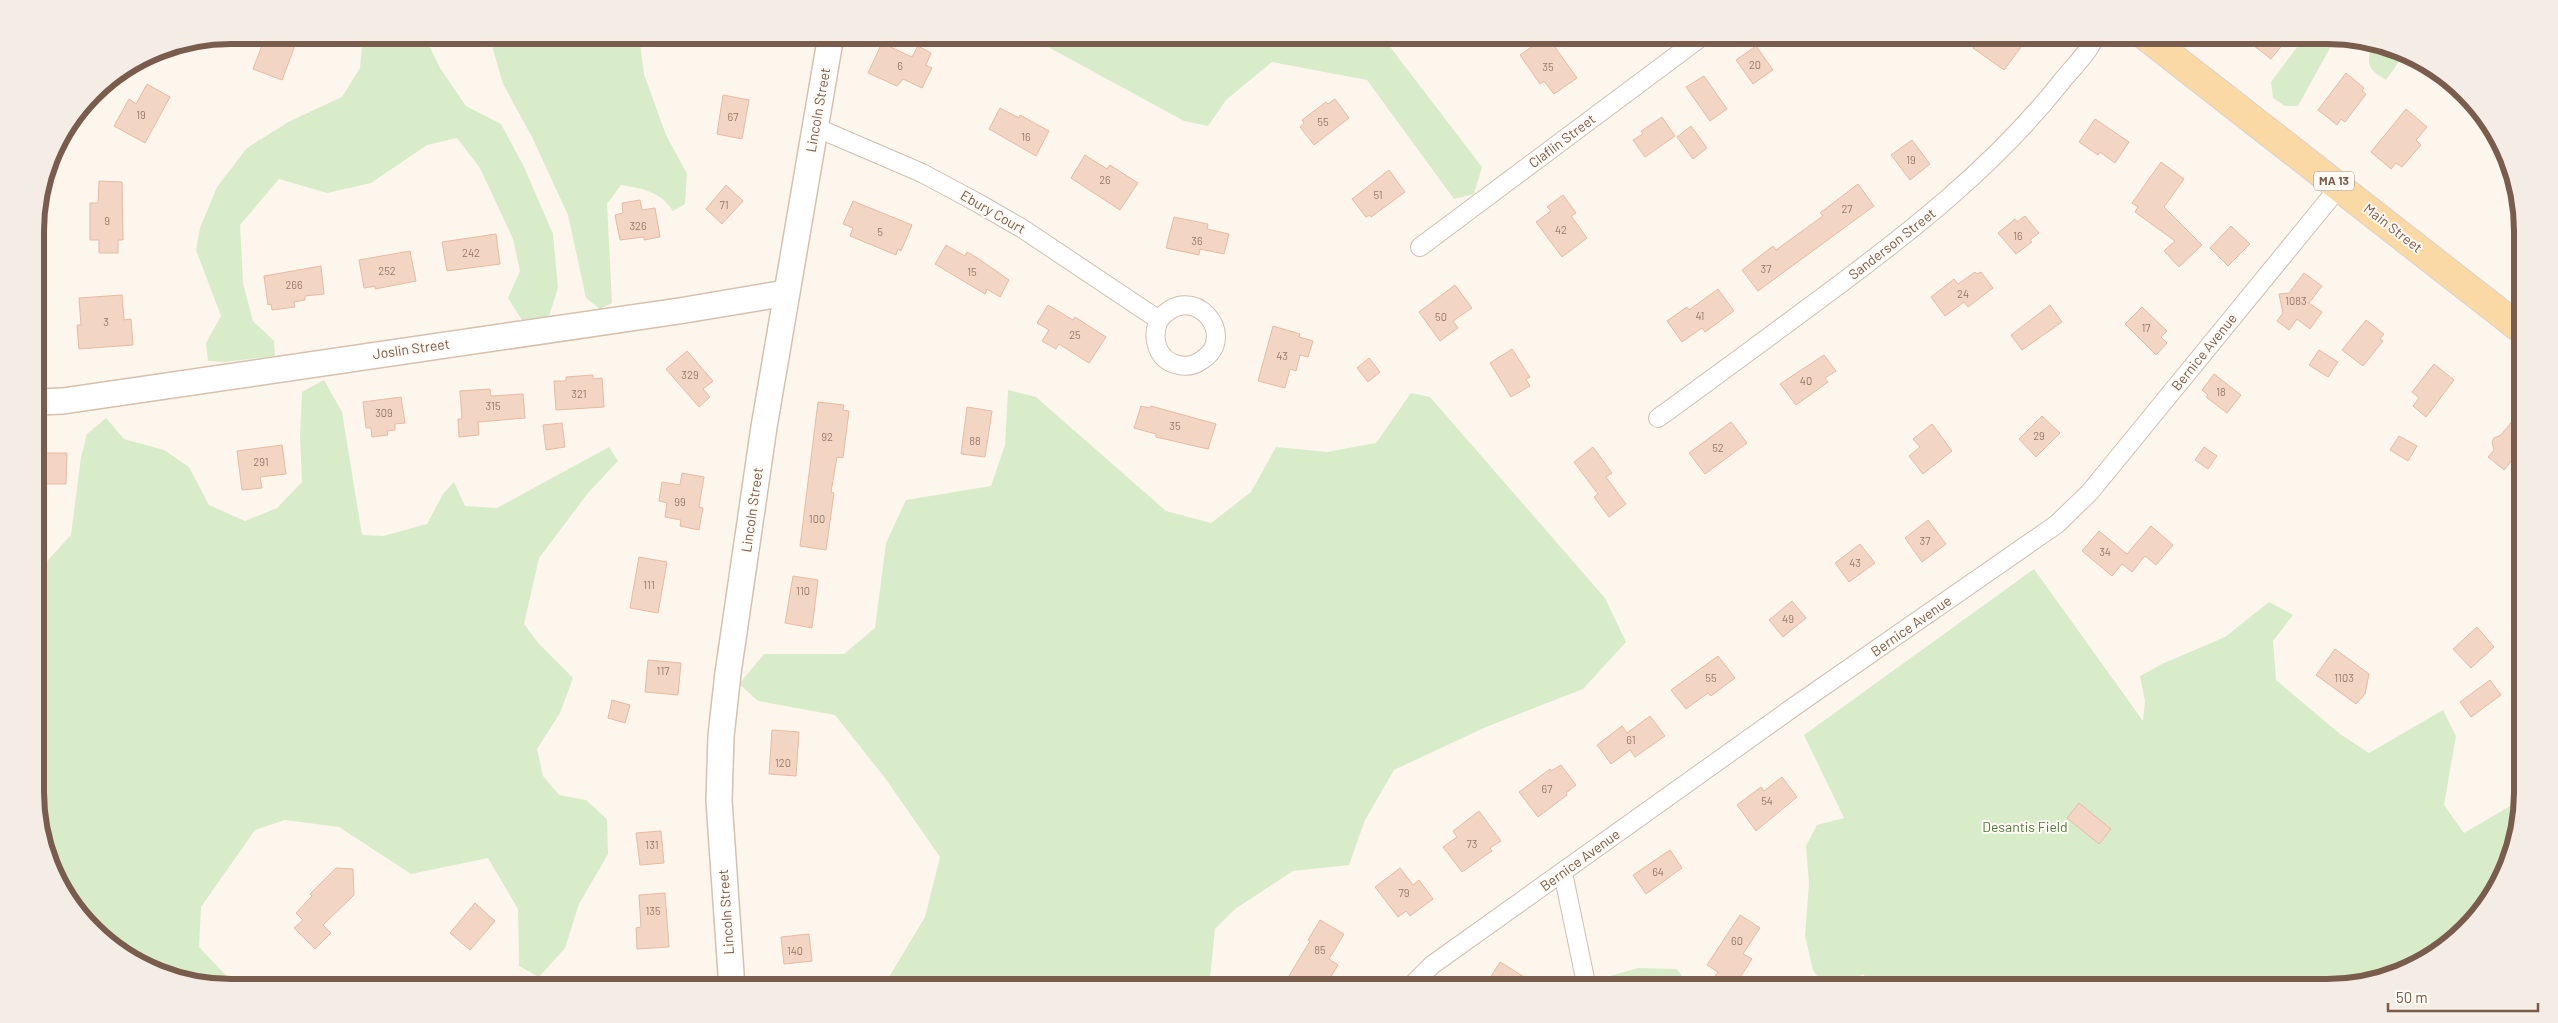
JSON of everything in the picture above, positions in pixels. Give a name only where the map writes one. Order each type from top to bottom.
[{"type":"main road","name":"Main Street","points":[[2156,44],[2514,324]]},
{"type":"street","name":"Lincoln Street","points":[[731,979],[719,801],[721,736],[729,663],[786,293],[829,44]]},
{"type":"street","name":"Claflin Street","points":[[1420,246],[1692,44]]},
{"type":"street","name":"Sanderson Street","points":[[1658,418],[1872,261],[1956,193],[1994,158],[2034,114],[2074,66],[2089,44]]},
{"type":"street","name":"Ebury Court","points":[[815,127],[922,173],[978,202],[1023,229],[1159,320]]},
{"type":"street","name":"Bernice Avenue","points":[[1417,979],[1432,965],[1795,706],[2066,517],[2090,492],[2340,186]]},
{"type":"street","name":"Joslin Street","points":[[44,401],[680,311],[786,293]]},
{"type":"street","points":[[1563,873],[1585,979]]},
{"type":"green space","points":[[362,44],[428,44],[440,68],[466,106],[501,124],[524,167],[553,234],[558,288],[549,316],[522,320],[508,298],[520,271],[513,239],[480,168],[457,138],[427,145],[371,183],[327,193],[279,179],[240,225],[243,283],[253,321],[274,341],[275,356],[224,362],[208,361],[206,343],[221,316],[196,250],[200,228],[217,187],[247,148],[290,121],[342,97],[360,68]]},
{"type":"green space","points":[[492,44],[640,44],[644,74],[666,135],[687,174],[685,204],[673,211],[657,195],[621,185],[607,204],[612,303],[600,309],[586,298],[568,215],[532,137],[503,84]]},
{"type":"green space","points":[[1043,44],[1388,44],[1482,167],[1474,194],[1454,199],[1367,80],[1272,62],[1226,100],[1208,126],[1184,121]]},
{"type":"green space","points":[[2299,44],[2332,44],[2298,106],[2285,106],[2273,98],[2271,82]]},
{"type":"green space","points":[[2371,49],[2401,59],[2386,80],[2371,69],[2369,56]]},
{"type":"green space","points":[[324,380],[342,412],[362,535],[383,536],[427,524],[443,494],[454,482],[465,506],[497,508],[609,447],[618,461],[588,493],[539,558],[524,624],[539,644],[573,678],[560,713],[537,749],[543,776],[559,795],[586,800],[607,819],[608,854],[579,904],[565,948],[539,977],[519,966],[518,909],[488,858],[411,874],[339,827],[285,820],[255,830],[201,907],[199,947],[229,979],[206,978],[182,973],[148,960],[127,948],[107,933],[90,916],[75,896],[58,864],[47,829],[44,804],[44,564],[71,535],[81,457],[87,434],[106,418],[124,439],[164,450],[189,467],[209,505],[245,521],[277,508],[302,482],[300,437],[302,392]]},
{"type":"green space","points":[[1008,390],[1036,397],[1166,511],[1211,523],[1251,492],[1276,447],[1327,452],[1376,443],[1411,393],[1430,397],[1605,598],[1626,642],[1583,689],[1486,727],[1394,770],[1365,820],[1349,865],[1293,871],[1235,909],[1215,929],[1210,979],[888,979],[925,917],[940,857],[885,778],[835,715],[758,701],[739,684],[764,654],[844,654],[875,628],[886,543],[906,500],[991,486],[1005,445]]},
{"type":"green space","name":"Desantis Field","points":[[2034,569],[2143,721],[2145,701],[2140,676],[2162,664],[2225,637],[2269,602],[2293,615],[2273,641],[2276,680],[2340,734],[2369,753],[2443,710],[2456,736],[2444,805],[2464,833],[2514,804],[2513,817],[2508,841],[2495,875],[2483,896],[2468,916],[2451,933],[2421,954],[2399,965],[2364,976],[2339,979],[1868,979],[1863,974],[1854,979],[1820,979],[1813,970],[1805,936],[1809,883],[1806,846],[1817,825],[1844,818],[1804,735]]},
{"type":"green space","points":[[1638,968],[1677,969],[1684,979],[1610,979],[1610,976]]},
{"type":"building","points":[[263,44],[296,44],[282,80],[253,69]]},
{"type":"building","points":[[882,44],[912,57],[918,46],[931,53],[926,65],[932,68],[922,88],[903,79],[897,86],[868,73]]},
{"type":"building","points":[[1536,44],[1553,44],[1577,78],[1554,94],[1544,81],[1540,84],[1520,55]]},
{"type":"building","points":[[1976,44],[2017,44],[2021,47],[2004,70],[1973,48]]},
{"type":"building","points":[[2252,44],[2283,44],[2271,59]]},
{"type":"building","points":[[1756,46],[1773,70],[1753,84],[1736,60]]},
{"type":"building","points":[[2346,73],[2364,88],[2362,91],[2366,94],[2345,122],[2341,119],[2337,125],[2318,110]]},
{"type":"building","points":[[1704,76],[1727,109],[1710,121],[1686,87]]},
{"type":"building","points":[[147,84],[170,97],[145,143],[114,126],[129,99],[136,104]]},
{"type":"building","points":[[723,95],[749,100],[742,139],[717,134]]},
{"type":"building","points":[[1335,99],[1349,118],[1314,145],[1300,127],[1304,123],[1302,120],[1326,102],[1328,104]]},
{"type":"building","points":[[1000,108],[1019,118],[1020,115],[1049,131],[1036,156],[989,129]]},
{"type":"building","points":[[2406,109],[2427,127],[2416,140],[2421,145],[2402,167],[2396,163],[2391,169],[2371,152]]},
{"type":"building","points":[[1662,117],[1675,136],[1645,157],[1633,140],[1643,134],[1641,131]]},
{"type":"building","points":[[2095,119],[2129,142],[2115,163],[2100,152],[2098,155],[2079,142]]},
{"type":"building","points":[[1691,126],[1707,148],[1693,159],[1677,137]]},
{"type":"building","points":[[1912,140],[1930,164],[1910,180],[1891,155]]},
{"type":"building","points":[[1085,155],[1107,169],[1110,165],[1138,183],[1120,210],[1071,178]]},
{"type":"building","points":[[2161,162],[2184,179],[2164,207],[2202,245],[2179,267],[2164,251],[2175,241],[2135,212],[2138,207],[2132,203]]},
{"type":"building","points":[[1389,170],[1405,192],[1371,217],[1370,215],[1366,217],[1352,199]]},
{"type":"building","points":[[99,181],[122,182],[123,240],[118,240],[118,253],[99,253],[99,240],[90,240],[90,203],[98,203]]},
{"type":"building","points":[[1858,184],[1874,206],[1758,291],[1742,270],[1773,246],[1776,250],[1823,216],[1820,213]]},
{"type":"building","points":[[726,185],[743,201],[722,224],[706,209]]},
{"type":"building","points":[[1563,195],[1576,213],[1571,216],[1587,238],[1562,257],[1536,222],[1551,211],[1547,207]]},
{"type":"building","points":[[640,200],[642,210],[655,208],[660,237],[644,240],[644,237],[620,240],[615,215],[623,213],[622,203]]},
{"type":"building","points":[[853,201],[912,225],[901,251],[898,249],[896,255],[850,236],[853,228],[843,224]]},
{"type":"building","points":[[2025,216],[2039,233],[2030,240],[2032,242],[2016,254],[1998,233],[2015,219],[2017,222]]},
{"type":"building","points":[[1174,217],[1208,224],[1207,229],[1229,234],[1224,254],[1200,249],[1199,255],[1166,248]]},
{"type":"building","points":[[2231,226],[2250,244],[2228,266],[2210,248]]},
{"type":"building","points":[[496,234],[500,264],[447,271],[442,242]]},
{"type":"building","points":[[946,245],[965,256],[967,252],[1009,280],[1000,297],[987,289],[985,294],[935,264]]},
{"type":"building","points":[[410,251],[416,281],[375,289],[375,286],[364,288],[359,260]]},
{"type":"building","points":[[321,266],[324,294],[305,296],[305,300],[294,302],[295,307],[272,310],[271,304],[268,305],[264,276]]},
{"type":"building","points":[[1975,272],[1977,274],[1981,272],[1993,288],[1968,307],[1964,302],[1945,316],[1931,297],[1954,279],[1958,284]]},
{"type":"building","points":[[2304,273],[2322,286],[2309,303],[2322,312],[2310,329],[2297,319],[2289,330],[2277,321],[2283,313],[2279,294],[2289,293]]},
{"type":"building","points":[[1455,285],[1472,308],[1453,321],[1458,328],[1440,341],[1419,312]]},
{"type":"building","points":[[1718,289],[1734,311],[1705,332],[1702,328],[1682,342],[1667,321],[1687,307],[1689,310]]},
{"type":"building","points":[[122,295],[124,320],[131,319],[133,345],[79,349],[77,325],[81,325],[79,298]]},
{"type":"building","points":[[1048,305],[1073,320],[1075,317],[1106,337],[1089,363],[1059,344],[1056,349],[1042,341],[1049,330],[1037,323]]},
{"type":"building","points":[[2050,305],[2062,322],[2022,350],[2011,335]]},
{"type":"building","points":[[2142,307],[2167,331],[2161,337],[2167,343],[2156,355],[2125,324]]},
{"type":"building","points":[[2366,320],[2384,334],[2380,339],[2383,341],[2363,366],[2342,350]]},
{"type":"building","points":[[1273,326],[1300,334],[1299,337],[1313,341],[1308,357],[1300,355],[1296,371],[1290,369],[1285,388],[1258,381]]},
{"type":"building","points":[[1512,349],[1530,377],[1526,379],[1530,386],[1511,397],[1490,363]]},
{"type":"building","points":[[2319,350],[2338,362],[2328,377],[2309,365]]},
{"type":"building","points":[[687,351],[713,381],[703,389],[710,397],[699,407],[666,369]]},
{"type":"building","points":[[1824,355],[1836,371],[1825,378],[1828,382],[1796,405],[1780,384]]},
{"type":"building","points":[[1369,358],[1380,372],[1368,382],[1357,368]]},
{"type":"building","points":[[2434,364],[2454,380],[2426,417],[2413,406],[2419,398],[2412,392]]},
{"type":"building","points":[[2214,374],[2241,395],[2227,413],[2206,397],[2208,395],[2202,390]]},
{"type":"building","points":[[593,375],[593,379],[602,378],[604,407],[556,410],[554,381],[566,381],[566,377]]},
{"type":"building","points":[[490,389],[491,396],[523,394],[525,418],[478,422],[479,435],[459,437],[458,419],[462,419],[460,391]]},
{"type":"building","points":[[401,397],[405,423],[395,424],[395,430],[387,431],[388,435],[372,437],[371,428],[366,428],[363,402]]},
{"type":"building","points":[[818,402],[844,405],[843,410],[849,411],[843,458],[837,457],[831,492],[834,493],[826,550],[800,546]]},
{"type":"building","points":[[1141,406],[1150,408],[1151,406],[1216,424],[1208,449],[1156,437],[1156,434],[1134,428]]},
{"type":"building","points":[[967,407],[992,411],[985,457],[961,454]]},
{"type":"building","points":[[2042,416],[2060,433],[2036,457],[2019,439]]},
{"type":"building","points":[[2514,419],[2514,458],[2504,470],[2488,457],[2494,450],[2492,442],[2494,438],[2501,435]]},
{"type":"building","points":[[1731,422],[1747,443],[1705,474],[1689,453]]},
{"type":"building","points":[[562,423],[565,447],[546,450],[543,425]]},
{"type":"building","points":[[1932,424],[1952,451],[1923,474],[1909,456],[1920,447],[1913,439]]},
{"type":"building","points":[[2399,436],[2417,446],[2408,461],[2390,450]]},
{"type":"building","points":[[282,445],[286,474],[260,477],[262,488],[242,490],[237,451]]},
{"type":"building","points":[[1593,447],[1612,473],[1606,477],[1626,504],[1609,517],[1594,497],[1598,494],[1574,462]]},
{"type":"building","points":[[2204,447],[2217,456],[2208,469],[2195,460]]},
{"type":"building","points":[[44,453],[67,453],[66,484],[44,484]]},
{"type":"building","points":[[682,473],[704,477],[699,507],[703,508],[699,530],[680,526],[681,520],[665,517],[667,503],[659,501],[662,482],[680,485]]},
{"type":"building","points":[[1928,520],[1946,544],[1922,562],[1905,538]]},
{"type":"building","points":[[2151,526],[2173,545],[2156,565],[2145,556],[2132,572],[2122,564],[2112,576],[2082,551],[2099,531],[2127,554]]},
{"type":"building","points":[[1860,544],[1875,563],[1849,582],[1835,563]]},
{"type":"building","points":[[639,557],[667,562],[658,613],[630,608]]},
{"type":"building","points":[[793,576],[818,580],[812,628],[785,623]]},
{"type":"building","points":[[1792,601],[1806,618],[1783,637],[1769,620]]},
{"type":"building","points":[[2477,627],[2494,647],[2471,668],[2453,649]]},
{"type":"building","points":[[2335,649],[2369,674],[2365,694],[2356,704],[2316,675]]},
{"type":"building","points":[[1718,656],[1735,678],[1711,696],[1708,693],[1686,709],[1671,690]]},
{"type":"building","points":[[648,660],[681,663],[678,695],[645,692]]},
{"type":"building","points":[[2490,680],[2501,695],[2471,717],[2460,702]]},
{"type":"building","points":[[612,700],[630,705],[625,723],[608,718]]},
{"type":"building","points":[[1650,716],[1665,736],[1635,757],[1630,750],[1611,764],[1597,745],[1622,726],[1627,733]]},
{"type":"building","points":[[772,730],[799,732],[796,776],[769,774]]},
{"type":"building","points":[[1561,765],[1576,785],[1566,793],[1567,795],[1538,817],[1519,792],[1550,769],[1551,771]]},
{"type":"building","points":[[1782,777],[1797,797],[1756,831],[1737,805],[1761,787],[1764,791]]},
{"type":"building","points":[[2079,803],[2111,829],[2099,844],[2067,818]]},
{"type":"building","points":[[1479,811],[1501,841],[1490,848],[1492,851],[1462,872],[1443,847],[1457,837],[1453,831]]},
{"type":"building","points":[[661,831],[664,863],[640,865],[636,833]]},
{"type":"building","points":[[1670,850],[1682,868],[1646,894],[1633,875]]},
{"type":"building","points":[[336,868],[353,869],[354,895],[323,925],[331,933],[315,949],[294,928],[303,920],[296,913],[312,896],[310,894]]},
{"type":"building","points":[[1400,868],[1413,885],[1419,880],[1433,899],[1410,916],[1406,911],[1398,917],[1375,887]]},
{"type":"building","points":[[665,893],[669,947],[637,949],[636,928],[641,927],[639,895]]},
{"type":"building","points":[[475,903],[495,921],[470,950],[450,933]]},
{"type":"building","points":[[1740,915],[1760,928],[1743,954],[1752,959],[1739,979],[1713,979],[1718,972],[1707,965]]},
{"type":"building","points":[[1320,920],[1344,934],[1329,959],[1338,965],[1329,979],[1287,979],[1310,941],[1308,940]]},
{"type":"building","points":[[809,934],[812,961],[784,964],[781,937]]},
{"type":"building","points":[[1500,962],[1527,979],[1490,979]]}]
